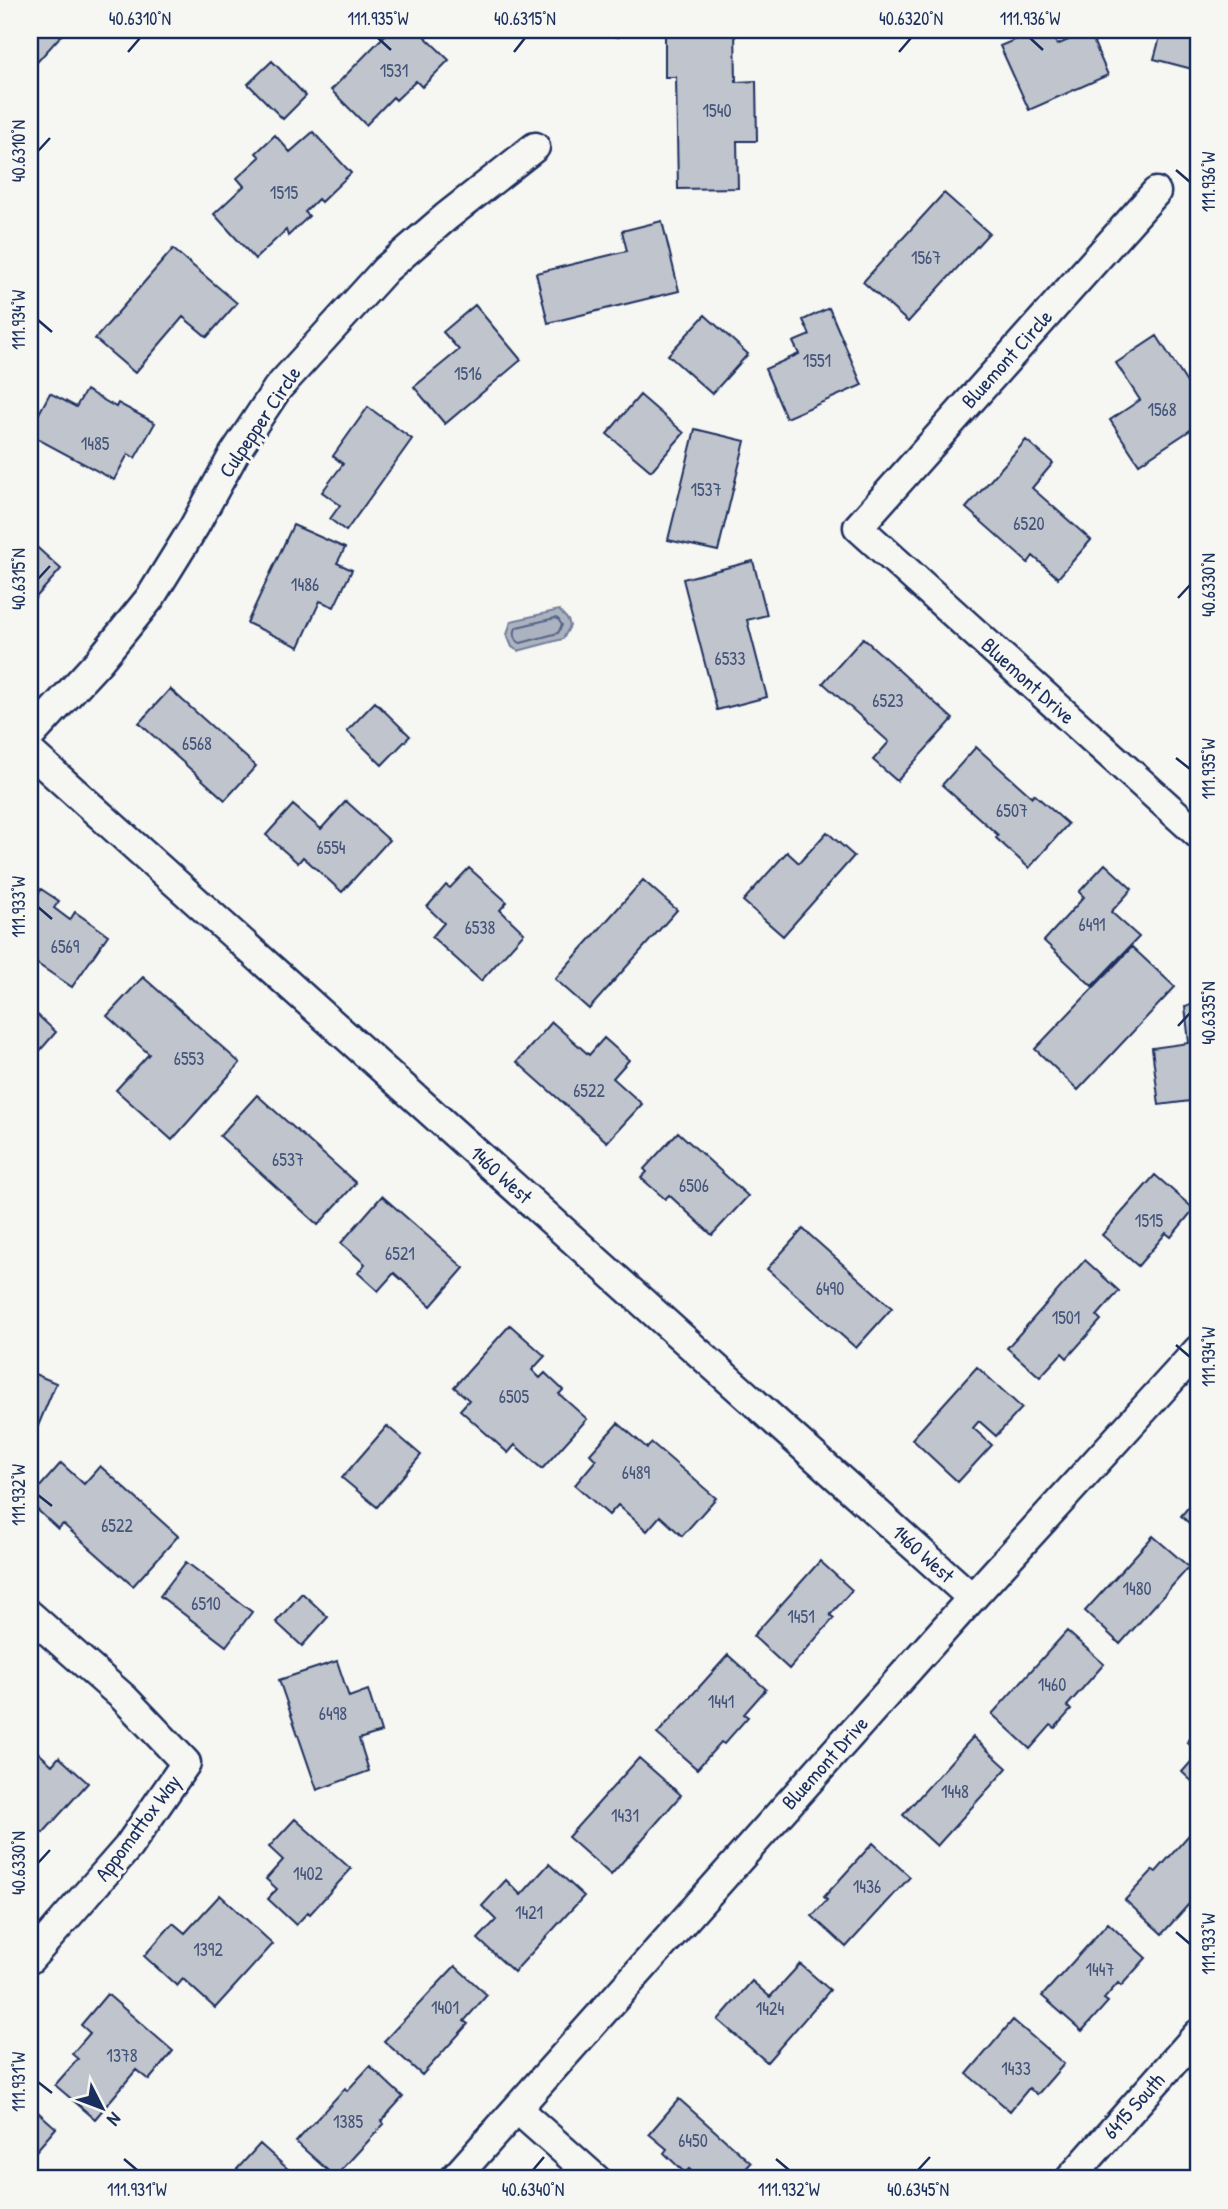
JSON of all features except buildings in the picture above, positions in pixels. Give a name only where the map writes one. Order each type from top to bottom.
[{"type":"street","name":"Culpepper Circle","points":[[30,736],[99,661],[150,598],[194,527],[234,454],[277,389],[386,269],[446,217],[535,147]]},
{"type":"street","name":"Bluemont Circle","points":[[858,527],[1156,192]]},
{"type":"street","name":"Bluemont Drive","points":[[858,527],[1198,834]]},
{"type":"street","name":"1460 West","points":[[30,752],[972,1598]]},
{"type":"street","name":"Bluemont Drive","points":[[454,2179],[972,1598],[1198,1350]]},
{"type":"street","name":"Appomattox Way","points":[[30,1615],[124,1698],[186,1763],[128,1847],[30,1959]]},
{"type":"street","name":"6415 South","points":[[1070,2179],[1198,2034]]},
{"type":"street","points":[[517,2109],[596,2179]]},
{"type":"water","points":[[559,610],[570,626],[563,639],[518,651],[512,647],[507,635],[511,621]]}]
